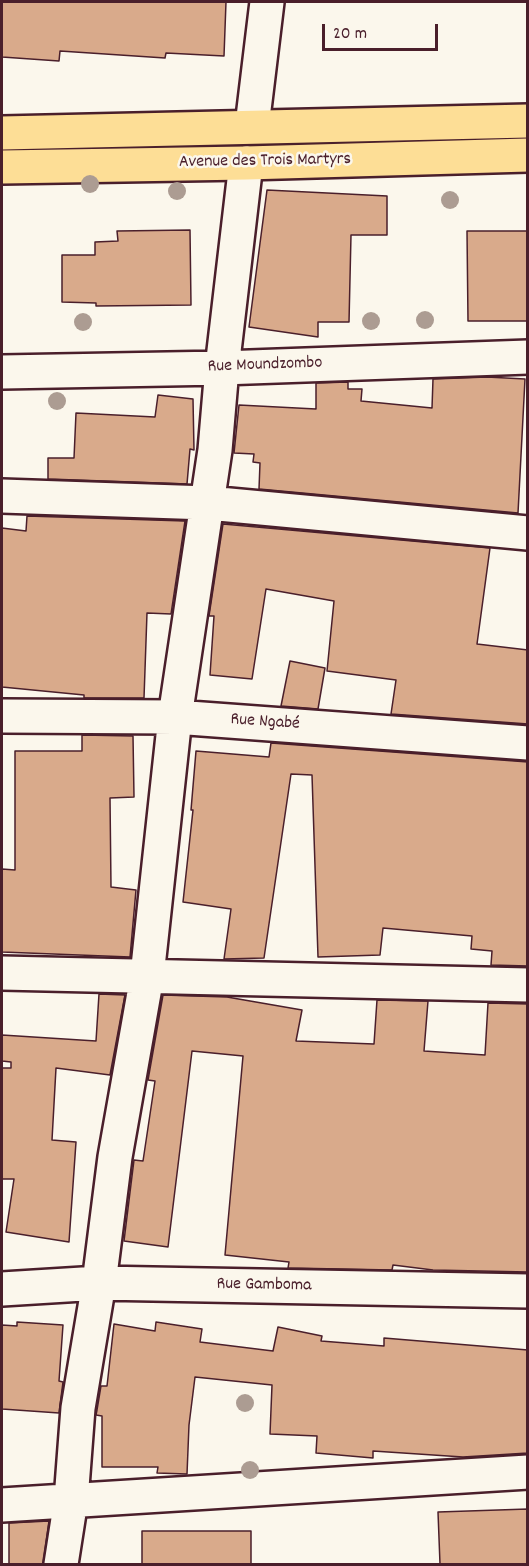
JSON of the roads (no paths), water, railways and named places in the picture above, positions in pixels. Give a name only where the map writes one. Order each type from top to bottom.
[{"type":"main road","name":"Avenue des Trois Martyrs","points":[[2,133],[513,122]]},
{"type":"main road","points":[[513,122],[514,155]]},
{"type":"main road","name":"Avenue des Trois Martyrs","points":[[2,168],[246,164],[514,155]]},
{"type":"street","points":[[252,126],[267,2]]},
{"type":"street","points":[[61,1564],[71,1500],[78,1408],[99,1283],[115,1156],[147,976],[175,717],[215,450],[222,368],[246,164]]},
{"type":"street","name":"Rue Moundzombo","points":[[2,372],[222,368],[528,357]]},
{"type":"street","points":[[2,496],[208,503],[528,533]]},
{"type":"street","name":"Rue Ngabé","points":[[2,716],[175,717],[528,743]]},
{"type":"street","points":[[2,973],[528,985]]},
{"type":"street","name":"Rue Gamboma","points":[[2,1289],[99,1283],[528,1291]]},
{"type":"street","points":[[2,1505],[528,1472]]}]
